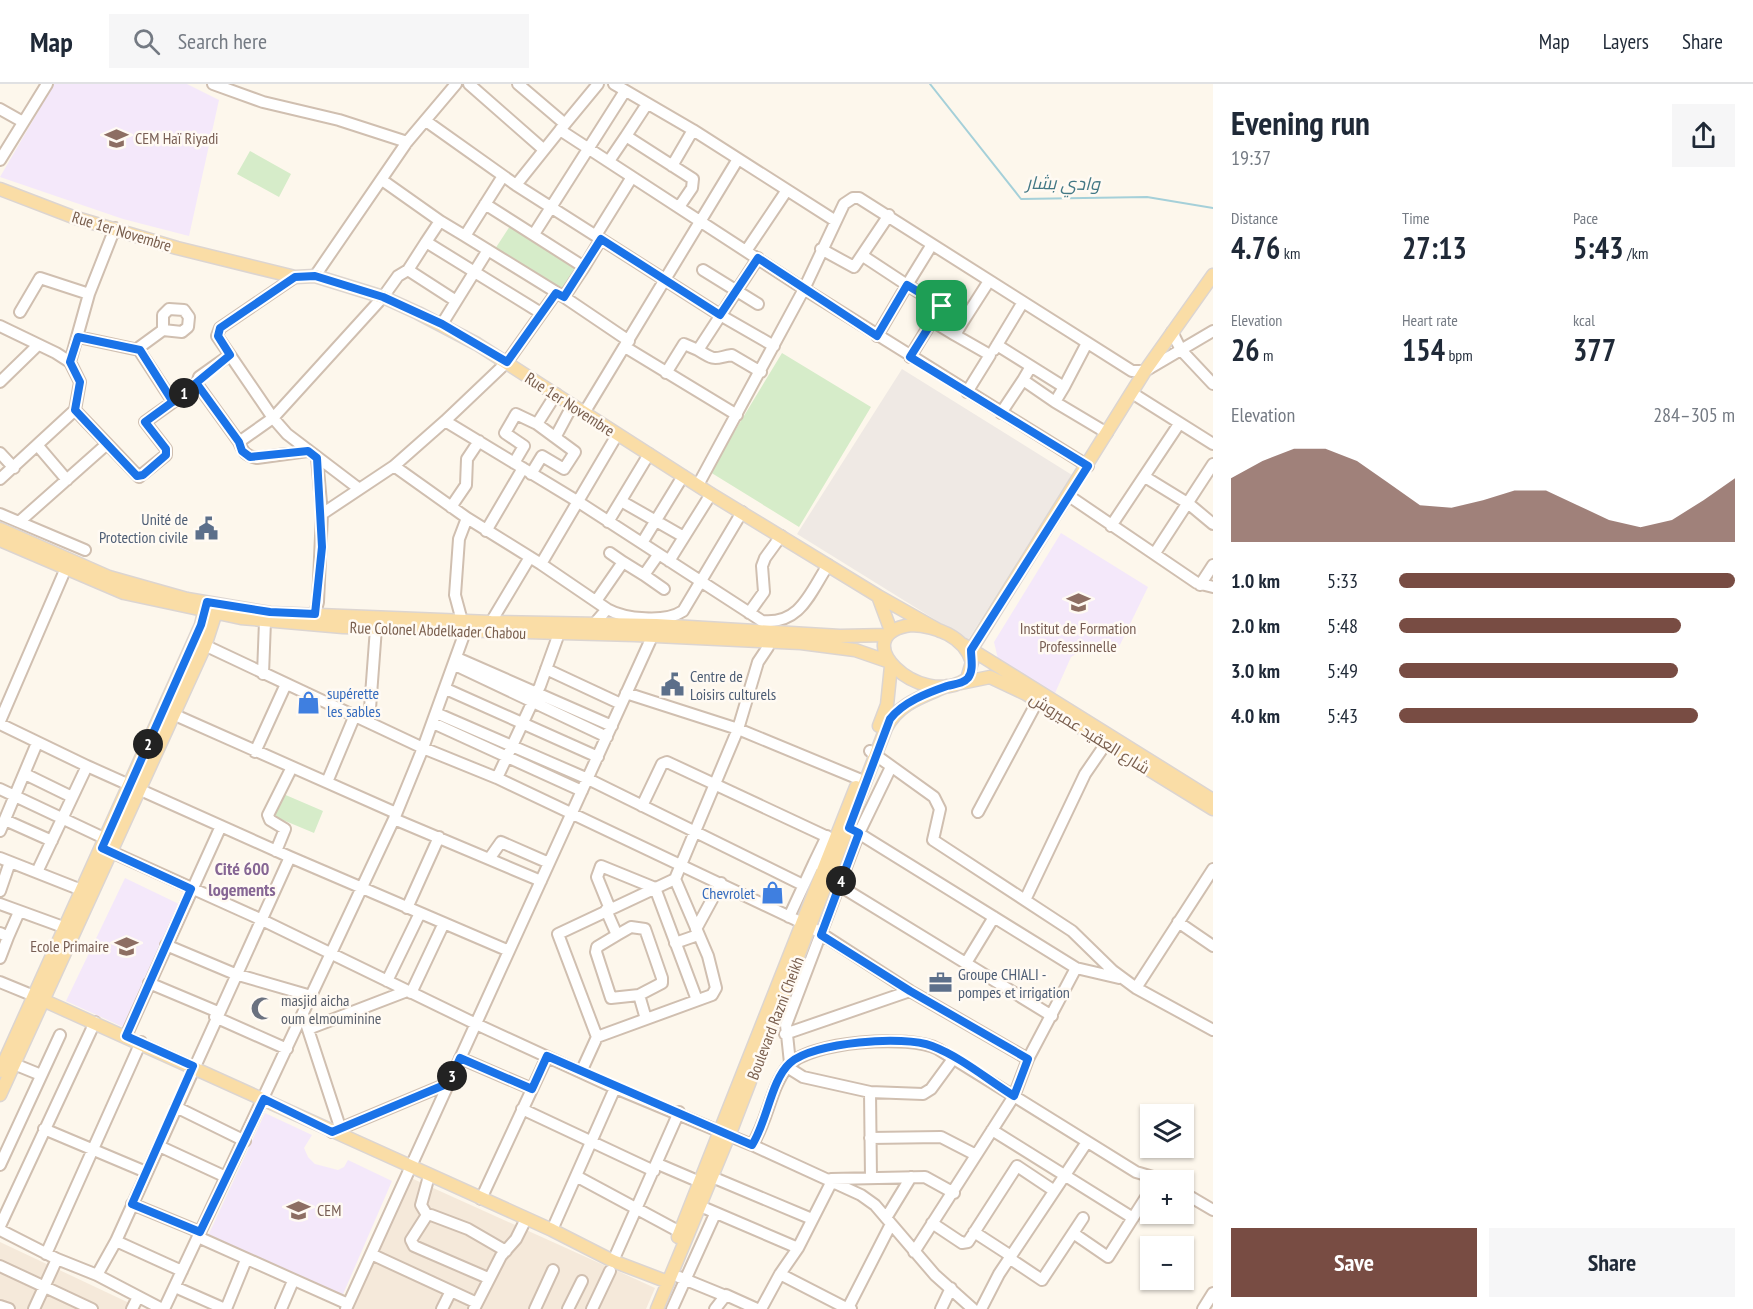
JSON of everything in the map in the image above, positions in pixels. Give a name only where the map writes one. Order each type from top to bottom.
[{"type":"main road","name":"Rue 1er Novembre","points":[[0,189],[73,217],[177,248],[295,277],[315,276],[383,297],[442,324],[507,362],[711,494],[940,631]]},
{"type":"main road","points":[[878,596],[889,633],[885,651],[889,664],[911,679],[947,686],[961,683],[971,672],[969,651],[1088,466],[1145,371],[1211,278]]},
{"type":"main road","name":"Rue Colonel Abdelkader Chabou","points":[[0,529],[124,593],[212,608],[265,621],[314,620],[840,636],[889,633]]},
{"type":"main road","name":"Rue Colonel Abdelkader Chabou","points":[[0,540],[67,565]]},
{"type":"main road","points":[[0,1095],[4,1065],[39,997],[135,788],[199,643],[212,608]]},
{"type":"main road","name":"Rue Colonel Abdelkader Chabou","points":[[212,608],[270,612],[376,628],[464,626],[491,622],[561,628],[595,623],[829,645],[871,654],[889,664]]},
{"type":"main road","points":[[889,633],[911,624],[940,631],[969,651]]},
{"type":"main road","name":"شارع العقيد عميروش","points":[[969,651],[1213,800]]},
{"type":"main road","name":"Boulevard Razni Cheikh","points":[[805,925],[834,883],[854,830],[872,753],[887,705],[889,664]]},
{"type":"main road","name":"شارع العقيد عميروش","points":[[961,683],[990,677],[1107,742],[1213,809]]},
{"type":"main road","name":"Boulevard Razni Cheikh","points":[[657,1309],[680,1232],[706,1180],[805,925],[819,865],[831,838],[872,753],[896,711],[947,686]]},
{"type":"main road","points":[[39,997],[66,928],[87,892]]},
{"type":"main road","points":[[39,997],[336,1130],[410,1168],[552,1230],[611,1266],[667,1278]]},
{"type":"main road","name":"Boulevard Razni Cheikh","points":[[649,1309],[667,1278],[700,1206],[706,1180]]},
{"type":"street","points":[[0,160],[47,84]]},
{"type":"street","points":[[213,84],[263,102],[339,120],[407,142]]},
{"type":"street","points":[[315,276],[407,142],[456,84]]},
{"type":"street","points":[[469,84],[543,149]]},
{"type":"street","points":[[518,84],[562,127],[632,177],[910,357],[1088,466]]},
{"type":"street","points":[[516,185],[598,84]]},
{"type":"street","points":[[614,84],[693,130],[834,220]]},
{"type":"street","points":[[534,234],[625,91]]},
{"type":"street","points":[[609,161],[647,104]]},
{"type":"street","points":[[0,109],[23,122]]},
{"type":"street","points":[[426,121],[516,185],[720,315],[774,346]]},
{"type":"street","points":[[672,166],[693,130]]},
{"type":"street","points":[[626,136],[694,181],[679,207]]},
{"type":"street","points":[[584,413],[738,159]]},
{"type":"street","points":[[465,236],[504,176]]},
{"type":"street","points":[[322,514],[394,466],[446,421],[507,362],[541,313],[584,267],[632,177]]},
{"type":"street","points":[[382,180],[440,220],[560,295],[666,373],[737,415]]},
{"type":"street","points":[[747,251],[787,190]]},
{"type":"street","points":[[698,485],[804,289],[834,220],[844,204],[853,198],[864,200],[889,215],[931,246],[1130,370],[1145,371],[1213,331]]},
{"type":"street","points":[[485,204],[584,267]]},
{"type":"street","points":[[821,249],[854,267],[889,215]]},
{"type":"street","points":[[239,442],[273,418],[383,297],[398,276],[408,270],[440,220]]},
{"type":"street","points":[[70,362],[89,294],[115,228]]},
{"type":"street","points":[[426,242],[541,313]]},
{"type":"street","points":[[877,336],[931,246]]},
{"type":"street","points":[[442,324],[488,250]]},
{"type":"street","points":[[862,256],[964,320]]},
{"type":"street","points":[[698,350],[758,258]]},
{"type":"street","points":[[408,270],[456,301]]},
{"type":"street","points":[[703,270],[758,304]]},
{"type":"street","points":[[295,277],[220,328],[218,336],[273,418],[308,451],[358,489]]},
{"type":"street","points":[[20,312],[40,278],[89,294]]},
{"type":"street","points":[[955,335],[989,281]]},
{"type":"street","points":[[967,392],[1023,302]]},
{"type":"street","points":[[910,357],[942,306]]},
{"type":"street","points":[[932,321],[990,355]]},
{"type":"street","points":[[0,326],[70,362],[80,382],[75,410],[0,479]]},
{"type":"street","points":[[137,349],[163,330]]},
{"type":"street","points":[[1172,332],[1181,350],[1213,384]]},
{"type":"street","points":[[78,337],[137,349],[173,402]]},
{"type":"street","points":[[1055,402],[1088,343]]},
{"type":"street","points":[[666,373],[684,344],[714,360],[721,360],[732,355],[761,372]]},
{"type":"street","points":[[0,382],[38,345]]},
{"type":"street","points":[[997,345],[1030,368],[1064,387]]},
{"type":"street","points":[[75,410],[137,476],[143,475],[166,455],[166,449],[145,422],[197,384],[199,377],[230,355]]},
{"type":"street","points":[[1001,413],[1030,368]]},
{"type":"street","points":[[1023,380],[1107,433]]},
{"type":"street","points":[[197,384],[245,453],[257,458],[308,451]]},
{"type":"street","points":[[1132,393],[1213,444]]},
{"type":"street","points":[[537,424],[556,394]]},
{"type":"street","points":[[556,436],[572,406]]},
{"type":"street","points":[[519,414],[537,424],[556,436],[575,454],[562,469],[505,433],[514,416],[519,414]]},
{"type":"street","points":[[446,421],[577,501],[700,583],[762,621],[789,619],[796,614],[828,566]]},
{"type":"street","points":[[1111,526],[1179,424]]},
{"type":"street","points":[[541,564],[617,435]]},
{"type":"street","points":[[451,507],[466,485],[468,459],[479,441]]},
{"type":"street","points":[[19,522],[107,444]]},
{"type":"street","points":[[38,446],[67,480]]},
{"type":"street","points":[[523,468],[524,446]]},
{"type":"street","points":[[0,453],[14,468]]},
{"type":"street","points":[[608,522],[649,454]]},
{"type":"street","points":[[486,531],[523,468],[542,456]]},
{"type":"street","points":[[314,620],[322,514],[317,458]]},
{"type":"street","points":[[1155,553],[1213,464]]},
{"type":"street","points":[[394,466],[486,531],[541,564],[607,609],[622,616],[674,616],[683,611],[742,512]]},
{"type":"street","points":[[642,543],[683,476]]},
{"type":"street","points":[[1145,477],[1189,504],[1213,524]]},
{"type":"street","points":[[669,561],[711,494]]},
{"type":"street","points":[[1069,496],[1200,585],[1213,587]]},
{"type":"street","points":[[621,501],[684,537]]},
{"type":"street","points":[[0,514],[86,550]]},
{"type":"street","points":[[0,1230],[46,1254],[97,1275],[163,1309],[264,1099],[360,887],[395,816],[423,748],[456,662],[464,626],[455,595],[459,539],[467,518]]},
{"type":"street","points":[[749,613],[764,591],[765,558],[781,536]]},
{"type":"street","points":[[610,553],[664,589]]},
{"type":"street","points":[[644,576],[658,555]]},
{"type":"street","points":[[491,622],[530,557]]},
{"type":"street","points":[[596,601],[623,562]]},
{"type":"street","points":[[67,565],[0,723],[37,743],[135,788],[509,951]]},
{"type":"street","points":[[1200,585],[1213,565]]},
{"type":"street","points":[[595,623],[607,609]]},
{"type":"street","points":[[263,674],[265,621]]},
{"type":"street","points":[[369,722],[376,628]]},
{"type":"street","points":[[497,778],[546,669],[561,628]]},
{"type":"street","points":[[132,1204],[347,1306],[655,630]]},
{"type":"street","points":[[581,1072],[597,1037],[712,995],[716,988],[708,956],[675,879],[693,831],[716,784],[738,729],[758,662],[768,647],[768,641]]},
{"type":"street","points":[[199,643],[423,748],[497,778],[680,863],[805,925],[910,991],[1028,1059]]},
{"type":"street","points":[[456,662],[534,696],[612,726]]},
{"type":"street","points":[[546,669],[621,704]]},
{"type":"street","points":[[255,752],[286,684]]},
{"type":"street","points":[[446,688],[598,757]]},
{"type":"street","points":[[626,693],[738,729],[859,779]]},
{"type":"street","points":[[534,696],[607,737]]},
{"type":"street","points":[[978,812],[1037,702]]},
{"type":"street","points":[[169,712],[327,782],[439,837],[541,881]]},
{"type":"street","points":[[327,782],[355,715]]},
{"type":"street","points":[[434,718],[511,744],[588,779],[803,885]]},
{"type":"street","points":[[434,718],[506,756],[582,791]]},
{"type":"street","points":[[1025,900],[1085,774],[1107,742]]},
{"type":"street","points":[[0,831],[17,796],[37,743]]},
{"type":"street","points":[[872,753],[934,797],[938,803],[939,818],[933,840],[1072,932],[1136,988],[1213,1030]]},
{"type":"street","points":[[642,806],[662,764],[667,762],[831,838]]},
{"type":"street","points":[[37,872],[87,766]]},
{"type":"street","points":[[891,766],[854,830],[1076,968],[1123,979]]},
{"type":"street","points":[[276,851],[285,829],[270,820],[268,815],[292,767]]},
{"type":"street","points":[[25,774],[72,797]]},
{"type":"street","points":[[0,789],[63,818],[107,846],[191,889],[260,919],[476,1024],[615,1088],[679,1112],[861,1195],[888,1221],[914,1252],[973,1309]]},
{"type":"street","points":[[5,820],[52,841]]},
{"type":"street","points":[[126,1036],[221,826]]},
{"type":"street","points":[[407,908],[439,837]]},
{"type":"street","points":[[489,859],[501,842],[549,863]]},
{"type":"street","points":[[97,1275],[116,1241],[193,1066],[290,857]]},
{"type":"street","points":[[0,891],[5,860],[87,892]]},
{"type":"street","points":[[752,1145],[789,1065],[785,1034],[805,925],[803,885],[819,865]]},
{"type":"street","points":[[617,934],[597,877],[601,866],[655,888],[697,1000]]},
{"type":"street","points":[[1136,988],[1213,869]]},
{"type":"street","points":[[597,1037],[558,934],[675,879]]},
{"type":"street","points":[[675,943],[697,932],[721,883]]},
{"type":"street","points":[[834,883],[1052,1016]]},
{"type":"street","points":[[0,904],[66,928]]},
{"type":"street","points":[[0,958],[4,935],[19,912]]},
{"type":"street","points":[[387,981],[420,913]]},
{"type":"street","points":[[966,963],[994,917]]},
{"type":"street","points":[[1178,922],[1213,946]]},
{"type":"street","points":[[308,1029],[409,992],[444,923]]},
{"type":"street","points":[[631,927],[645,929],[662,983],[639,995],[611,998],[596,952],[597,947],[631,927]]},
{"type":"street","points":[[166,945],[235,974],[311,996]]},
{"type":"street","points":[[914,1252],[954,1193],[1014,1096],[1028,1059],[1076,968]]},
{"type":"street","points":[[0,982],[39,997]]},
{"type":"street","points":[[149,983],[287,1049]]},
{"type":"street","points":[[785,1034],[910,991]]},
{"type":"street","points":[[639,995],[646,1019]]},
{"type":"street","points":[[303,1014],[336,1130],[449,1083]]},
{"type":"street","points":[[0,1226],[95,1022]]},
{"type":"street","points":[[1,1161],[60,1035]]},
{"type":"street","points":[[789,1065],[835,1045],[871,1041],[926,1044],[1140,1173]]},
{"type":"street","points":[[46,1254],[141,1042]]},
{"type":"street","points":[[481,1199],[547,1056]]},
{"type":"street","points":[[460,1058],[532,1089]]},
{"type":"street","points":[[789,1065],[803,1077],[870,1092],[923,1094],[931,1089],[954,1059]]},
{"type":"street","points":[[4,1065],[41,1075]]},
{"type":"street","points":[[552,1230],[615,1088]]},
{"type":"street","points":[[870,1092],[871,1178]]},
{"type":"street","points":[[176,1107],[244,1141]]},
{"type":"street","points":[[522,1109],[656,1168],[706,1180],[812,1219]]},
{"type":"street","points":[[592,1309],[679,1112]]},
{"type":"street","points":[[44,1129],[146,1172]]},
{"type":"street","points":[[992,1130],[1133,1218]]},
{"type":"street","points":[[870,1137],[941,1137],[976,1155]]},
{"type":"street","points":[[981,1309],[1010,1257],[1087,1142]]},
{"type":"street","points":[[159,1146],[226,1177]]},
{"type":"street","points":[[1022,1170],[1031,1154]]},
{"type":"street","points":[[932,1223],[964,1243],[974,1232],[1017,1166],[1053,1190]]},
{"type":"street","points":[[429,1176],[420,1205],[427,1215],[468,1229],[506,1251]]},
{"type":"street","points":[[576,1176],[680,1232]]},
{"type":"street","points":[[780,1274],[849,1309],[888,1221],[912,1177]]},
{"type":"street","points":[[830,1180],[925,1177],[954,1193]]},
{"type":"street","points":[[667,1278],[685,1280],[759,1309],[798,1248],[830,1180]]},
{"type":"street","points":[[1194,1199],[1213,1210]]},
{"type":"street","points":[[700,1206],[798,1248]]},
{"type":"street","points":[[1073,1233],[1108,1257],[1140,1207]]},
{"type":"street","points":[[672,1309],[715,1214]]},
{"type":"street","points":[[427,1215],[414,1232],[411,1240],[414,1246],[488,1278]]},
{"type":"street","points":[[974,1232],[1042,1280],[1083,1218]]},
{"type":"street","points":[[371,1254],[451,1291],[475,1306],[488,1278],[526,1219]]},
{"type":"street","points":[[116,1241],[182,1271]]},
{"type":"street","points":[[34,1309],[57,1259]]},
{"type":"street","points":[[175,1287],[226,1309],[246,1260]]},
{"type":"street","points":[[0,1266],[92,1309]]},
{"type":"street","points":[[535,1309],[553,1270]]},
{"type":"street","points":[[281,1309],[293,1281]]},
{"type":"street","points":[[568,1309],[582,1281]]},
{"type":"street","points":[[941,1309],[951,1288]]},
{"type":"street","points":[[442,1309],[451,1291]]},
{"type":"street","points":[[1203,1309],[1213,1293]]},
{"type":"street","points":[[715,1309],[723,1295]]},
{"type":"street","points":[[132,1309],[138,1297]]},
{"type":"street","points":[[0,1306],[9,1309]]},
{"type":"shaded area","name":"CEM Haï Riyadi","points":[[54,84],[187,84],[219,100],[189,236],[123,219],[0,177]]},
{"type":"shaded area","points":[[902,369],[1072,475],[968,640],[797,534]]},
{"type":"shaded area","name":"Institut de Formation Professinnelle","points":[[1061,533],[1148,587],[1116,653],[1078,653],[1071,657],[1055,693],[998,659],[994,642]]},
{"type":"shaded area","name":"Ecole Primaire","points":[[125,878],[181,905],[123,1027],[66,1001]]},
{"type":"shaded area","name":"CEM","points":[[265,1113],[312,1135],[304,1148],[308,1157],[315,1164],[338,1170],[344,1167],[348,1160],[392,1181],[341,1299],[206,1240]]},
{"type":"shaded area","points":[[411,1178],[608,1267],[590,1309],[352,1309]]},
{"type":"shaded area","points":[[0,1242],[142,1309],[0,1309]]},
{"type":"shaded area","points":[[609,1267],[655,1288],[646,1309],[591,1309]]},
{"type":"green space","points":[[250,151],[291,174],[279,197],[237,174]]},
{"type":"green space","points":[[510,226],[577,268],[562,292],[495,249]]},
{"type":"green space","points":[[782,353],[871,407],[799,527],[710,472]]},
{"type":"green space","points":[[281,793],[323,811],[314,833],[271,815]]},
{"type":"waterway","name":"وادي بشار","points":[[930,84],[1021,199],[1147,197],[1213,208]]},
{"type":"place","name":"CEM Haï Riyadi","points":[[117,138]]},
{"type":"place","name":"Unité de Protection civile","points":[[206,528]]},
{"type":"place","name":"Institut de Formation Professinnelle","points":[[1078,603]]},
{"type":"place","name":"Centre de Loisirs culturels","points":[[672,685]]},
{"type":"place","name":"supérette les sables","points":[[309,702]]},
{"type":"place","name":"Chevrolet","points":[[773,893]]},
{"type":"place","name":"Ecole Primaire","points":[[127,946]]},
{"type":"place","name":"Groupe CHIALI - pompes et irrigation","points":[[940,983]]},
{"type":"place","name":"masjid aicha oum elmouminine","points":[[263,1009]]},
{"type":"place","name":"CEM","points":[[299,1210]]},
{"type":"district","name":"Cité 600 logements","points":[[242,878]]},
{"type":"route","points":[[942,306],[907,285],[877,336],[758,258],[720,315],[601,239],[564,297],[556,293],[507,362],[442,324],[383,297],[315,276],[295,277],[220,328],[217,332],[218,336],[230,355],[199,377],[197,384],[173,402],[140,350],[78,337],[70,362],[80,382],[75,410],[137,476],[143,475],[166,455],[166,449],[145,422],[173,402],[197,384],[239,442],[242,451],[250,457],[278,456],[308,451],[317,458],[322,514],[322,547],[315,614],[270,612],[207,602],[201,625],[102,848],[191,889],[126,1036],[193,1066],[132,1204],[200,1232],[264,1099],[332,1132],[449,1083],[460,1058],[532,1089],[547,1056],[615,1088],[679,1112],[752,1145],[764,1123],[778,1082],[790,1063],[835,1045],[871,1041],[926,1044],[933,1046],[1014,1096],[1028,1059],[910,991],[821,935],[859,833],[849,828],[890,719],[896,711],[916,699],[947,686],[961,683],[969,677],[972,666],[971,650],[1088,466],[910,357],[942,306]]}]
